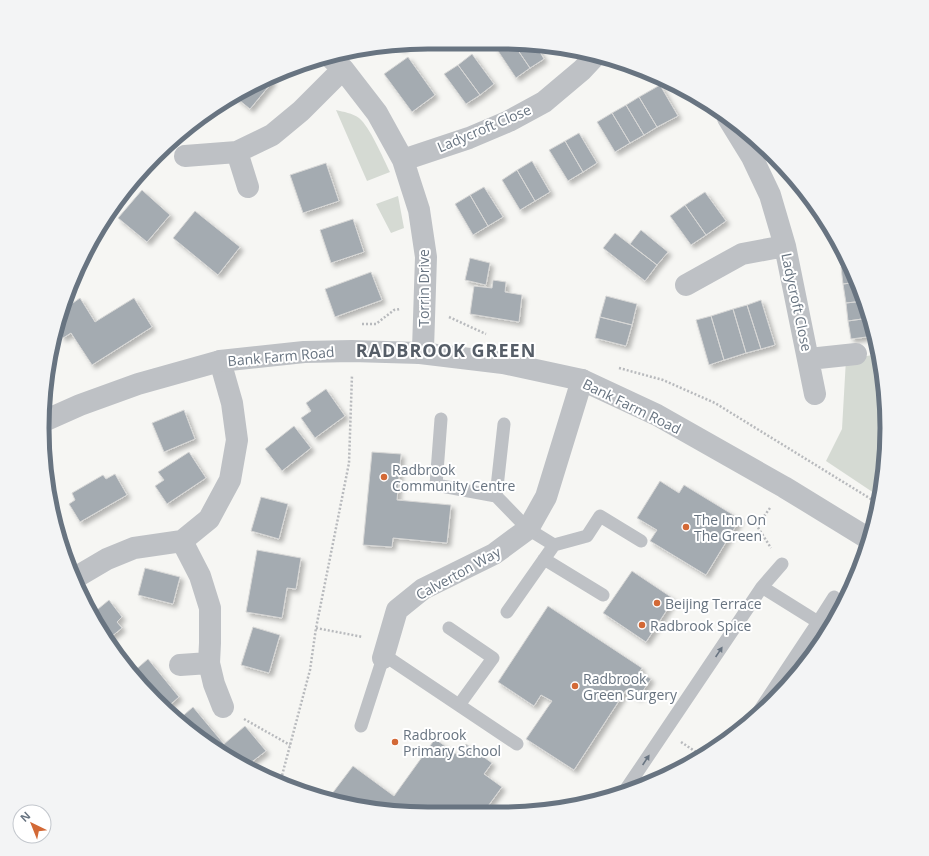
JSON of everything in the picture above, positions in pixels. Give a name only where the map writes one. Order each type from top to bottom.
[{"type":"street","name":"Ladycroft Close","points":[[403,160],[469,138],[509,121],[544,102],[582,70],[591,60]]},
{"type":"street","name":"Torrin Drive","points":[[337,63],[377,114],[403,160],[419,210],[426,257],[423,349],[420,353]]},
{"type":"street","points":[[185,156],[237,152],[272,135],[301,111],[337,63]]},
{"type":"street","name":"Ladycroft Close","points":[[735,130],[752,157],[770,195],[785,246],[815,394]]},
{"type":"street","points":[[237,152],[248,187]]},
{"type":"street","name":"Ladycroft Close","points":[[686,285],[742,254],[785,246]]},
{"type":"street","name":"Bank Farm Road","points":[[49,419],[80,405],[138,384],[220,361],[304,352],[420,353],[503,363],[582,380],[658,415],[864,536]]},
{"type":"street","name":"Ladycroft Close","points":[[809,359],[856,354]]},
{"type":"street","points":[[79,575],[107,559],[134,548],[182,541],[209,519],[230,480],[237,440],[232,403],[220,361]]},
{"type":"street","name":"Calverton Way","points":[[383,656],[397,610],[423,589],[494,554],[528,528],[546,496],[582,380]]},
{"type":"street","points":[[182,541],[200,576],[210,608],[209,663],[214,684],[223,707]]},
{"type":"street","points":[[180,665],[209,663]]},
{"type":"lane","points":[[441,419],[436,485],[496,496],[528,528],[554,545]]},
{"type":"lane","points":[[496,496],[504,424]]},
{"type":"lane","points":[[507,612],[554,545],[587,536],[600,516],[641,541]]},
{"type":"lane","points":[[544,560],[603,595]]},
{"type":"lane","points":[[629,785],[762,587],[782,564]]},
{"type":"lane","points":[[762,587],[824,626]]},
{"type":"lane","points":[[779,686],[824,626],[834,597]]},
{"type":"lane","points":[[449,628],[493,658],[460,706]]},
{"type":"lane","points":[[361,726],[383,656],[517,744]]},
{"type":"path","points":[[281,777],[310,670],[316,628],[349,463],[352,374]]},
{"type":"path","points":[[757,526],[764,517]]},
{"type":"path","points":[[316,628],[363,637],[383,656]]},
{"type":"path","points":[[223,707],[290,746]]},
{"type":"path","points":[[665,732],[696,752]]},
{"type":"shaded area","points":[[336,110],[354,115],[363,122],[368,128],[390,172],[367,181]]},
{"type":"shaded area","points":[[398,196],[404,228],[391,233],[376,204]]},
{"type":"shaded area","points":[[873,355],[877,379],[880,428],[877,477],[874,493],[826,461],[842,429],[846,359]]},
{"type":"building","points":[[497,49],[517,50],[530,68],[516,78]]},
{"type":"building","points":[[517,50],[539,51],[544,59],[530,68]]},
{"type":"building","points":[[472,54],[494,84],[480,95],[458,65]]},
{"type":"building","points":[[408,57],[435,95],[412,112],[384,74]]},
{"type":"building","points":[[458,65],[480,95],[466,104],[444,74]]},
{"type":"building","points":[[271,83],[250,109],[239,100]]},
{"type":"building","points":[[660,85],[678,116],[657,127],[639,97]]},
{"type":"building","points":[[639,97],[657,127],[644,135],[626,105]]},
{"type":"building","points":[[626,105],[644,135],[630,143],[612,113]]},
{"type":"building","points":[[612,113],[630,143],[615,152],[597,122]]},
{"type":"building","points":[[579,133],[597,163],[583,172],[565,141]]},
{"type":"building","points":[[565,141],[583,172],[568,181],[549,150]]},
{"type":"building","points":[[532,161],[550,192],[535,201],[517,170]]},
{"type":"building","points":[[326,163],[339,201],[303,213],[290,175]]},
{"type":"building","points":[[517,170],[535,201],[520,210],[502,180]]},
{"type":"building","points":[[484,187],[503,217],[488,226],[470,195]]},
{"type":"building","points":[[142,190],[170,215],[147,242],[118,218]]},
{"type":"building","points":[[705,192],[726,221],[706,235],[685,205]]},
{"type":"building","points":[[470,195],[488,226],[473,235],[455,204]]},
{"type":"building","points":[[685,205],[706,235],[691,245],[670,216]]},
{"type":"building","points":[[195,211],[240,247],[218,275],[173,238]]},
{"type":"building","points":[[353,219],[364,252],[331,263],[320,230]]},
{"type":"building","points":[[641,230],[668,252],[657,265],[630,244]]},
{"type":"building","points":[[615,233],[657,265],[645,281],[603,248]]},
{"type":"building","points":[[470,258],[490,263],[486,285],[465,280]]},
{"type":"building","points":[[844,266],[851,283],[843,284],[841,267]]},
{"type":"building","points":[[371,272],[382,300],[335,317],[325,289]]},
{"type":"building","points":[[493,280],[506,282],[505,292],[522,295],[519,322],[470,314],[474,286],[492,288]]},
{"type":"building","points":[[851,283],[858,302],[846,303],[843,284]]},
{"type":"building","points":[[606,296],[637,304],[632,325],[600,317]]},
{"type":"building","points":[[80,298],[95,322],[134,298],[152,327],[92,365],[71,333],[63,338],[61,335],[69,306]]},
{"type":"building","points":[[761,300],[775,345],[761,349],[747,305]]},
{"type":"building","points":[[858,302],[864,319],[848,321],[846,303]]},
{"type":"building","points":[[747,305],[761,349],[746,353],[733,309]]},
{"type":"building","points":[[733,309],[746,353],[724,360],[711,316]]},
{"type":"building","points":[[711,316],[724,360],[709,365],[696,320]]},
{"type":"building","points":[[600,317],[632,325],[626,346],[595,338]]},
{"type":"building","points":[[864,319],[869,337],[851,339],[848,321]]},
{"type":"building","points":[[326,389],[345,416],[315,438],[301,418],[311,411],[306,403]]},
{"type":"building","points":[[184,410],[195,439],[164,452],[152,423]]},
{"type":"building","points":[[294,426],[311,448],[282,471],[265,449]]},
{"type":"building","points":[[189,452],[206,478],[167,504],[155,486],[164,480],[158,472]]},
{"type":"building","name":"Radbrook Community Centre","points":[[372,452],[401,454],[397,500],[451,505],[447,543],[393,538],[392,547],[363,545]]},
{"type":"building","points":[[115,474],[127,495],[80,522],[69,504],[75,500],[72,493],[103,475],[106,479]]},
{"type":"building","points":[[660,481],[679,493],[684,485],[740,519],[706,575],[650,541],[657,530],[637,518]]},
{"type":"building","points":[[261,497],[288,504],[279,539],[251,531]]},
{"type":"building","points":[[257,550],[301,558],[296,589],[287,588],[282,618],[246,612]]},
{"type":"building","points":[[145,568],[180,577],[173,604],[138,595]]},
{"type":"building","points":[[632,571],[674,599],[646,642],[603,613]]},
{"type":"building","points":[[109,600],[122,617],[117,622],[122,628],[111,637],[96,611]]},
{"type":"building","name":"Radbrook Green Surgery","points":[[548,606],[642,668],[640,671],[651,679],[638,698],[626,690],[574,770],[526,739],[552,701],[541,695],[534,706],[498,682]]},
{"type":"building","points":[[253,627],[280,635],[269,673],[241,665]]},
{"type":"building","points":[[148,659],[179,697],[170,705],[136,670]]},
{"type":"building","points":[[193,707],[224,744],[245,726],[266,751],[251,763],[242,756],[240,757],[217,743],[182,716]]},
{"type":"building","points":[[435,739],[458,755],[466,744],[492,763],[484,774],[502,787],[487,807],[403,806],[354,800],[332,794],[353,766],[394,796]]},
{"type":"place","name":"Radbrook Community Centre","points":[[384,477]]},
{"type":"place","name":"The Inn On The Green","points":[[686,527]]},
{"type":"place","name":"Beijing Terrace","points":[[657,603]]},
{"type":"place","name":"Radbrook Spice","points":[[642,625]]},
{"type":"place","name":"Radbrook Green Surgery","points":[[575,686]]},
{"type":"place","name":"Radbrook Primary School","points":[[395,742]]},
{"type":"district","name":"RADBROOK GREEN","points":[[446,350]]}]
